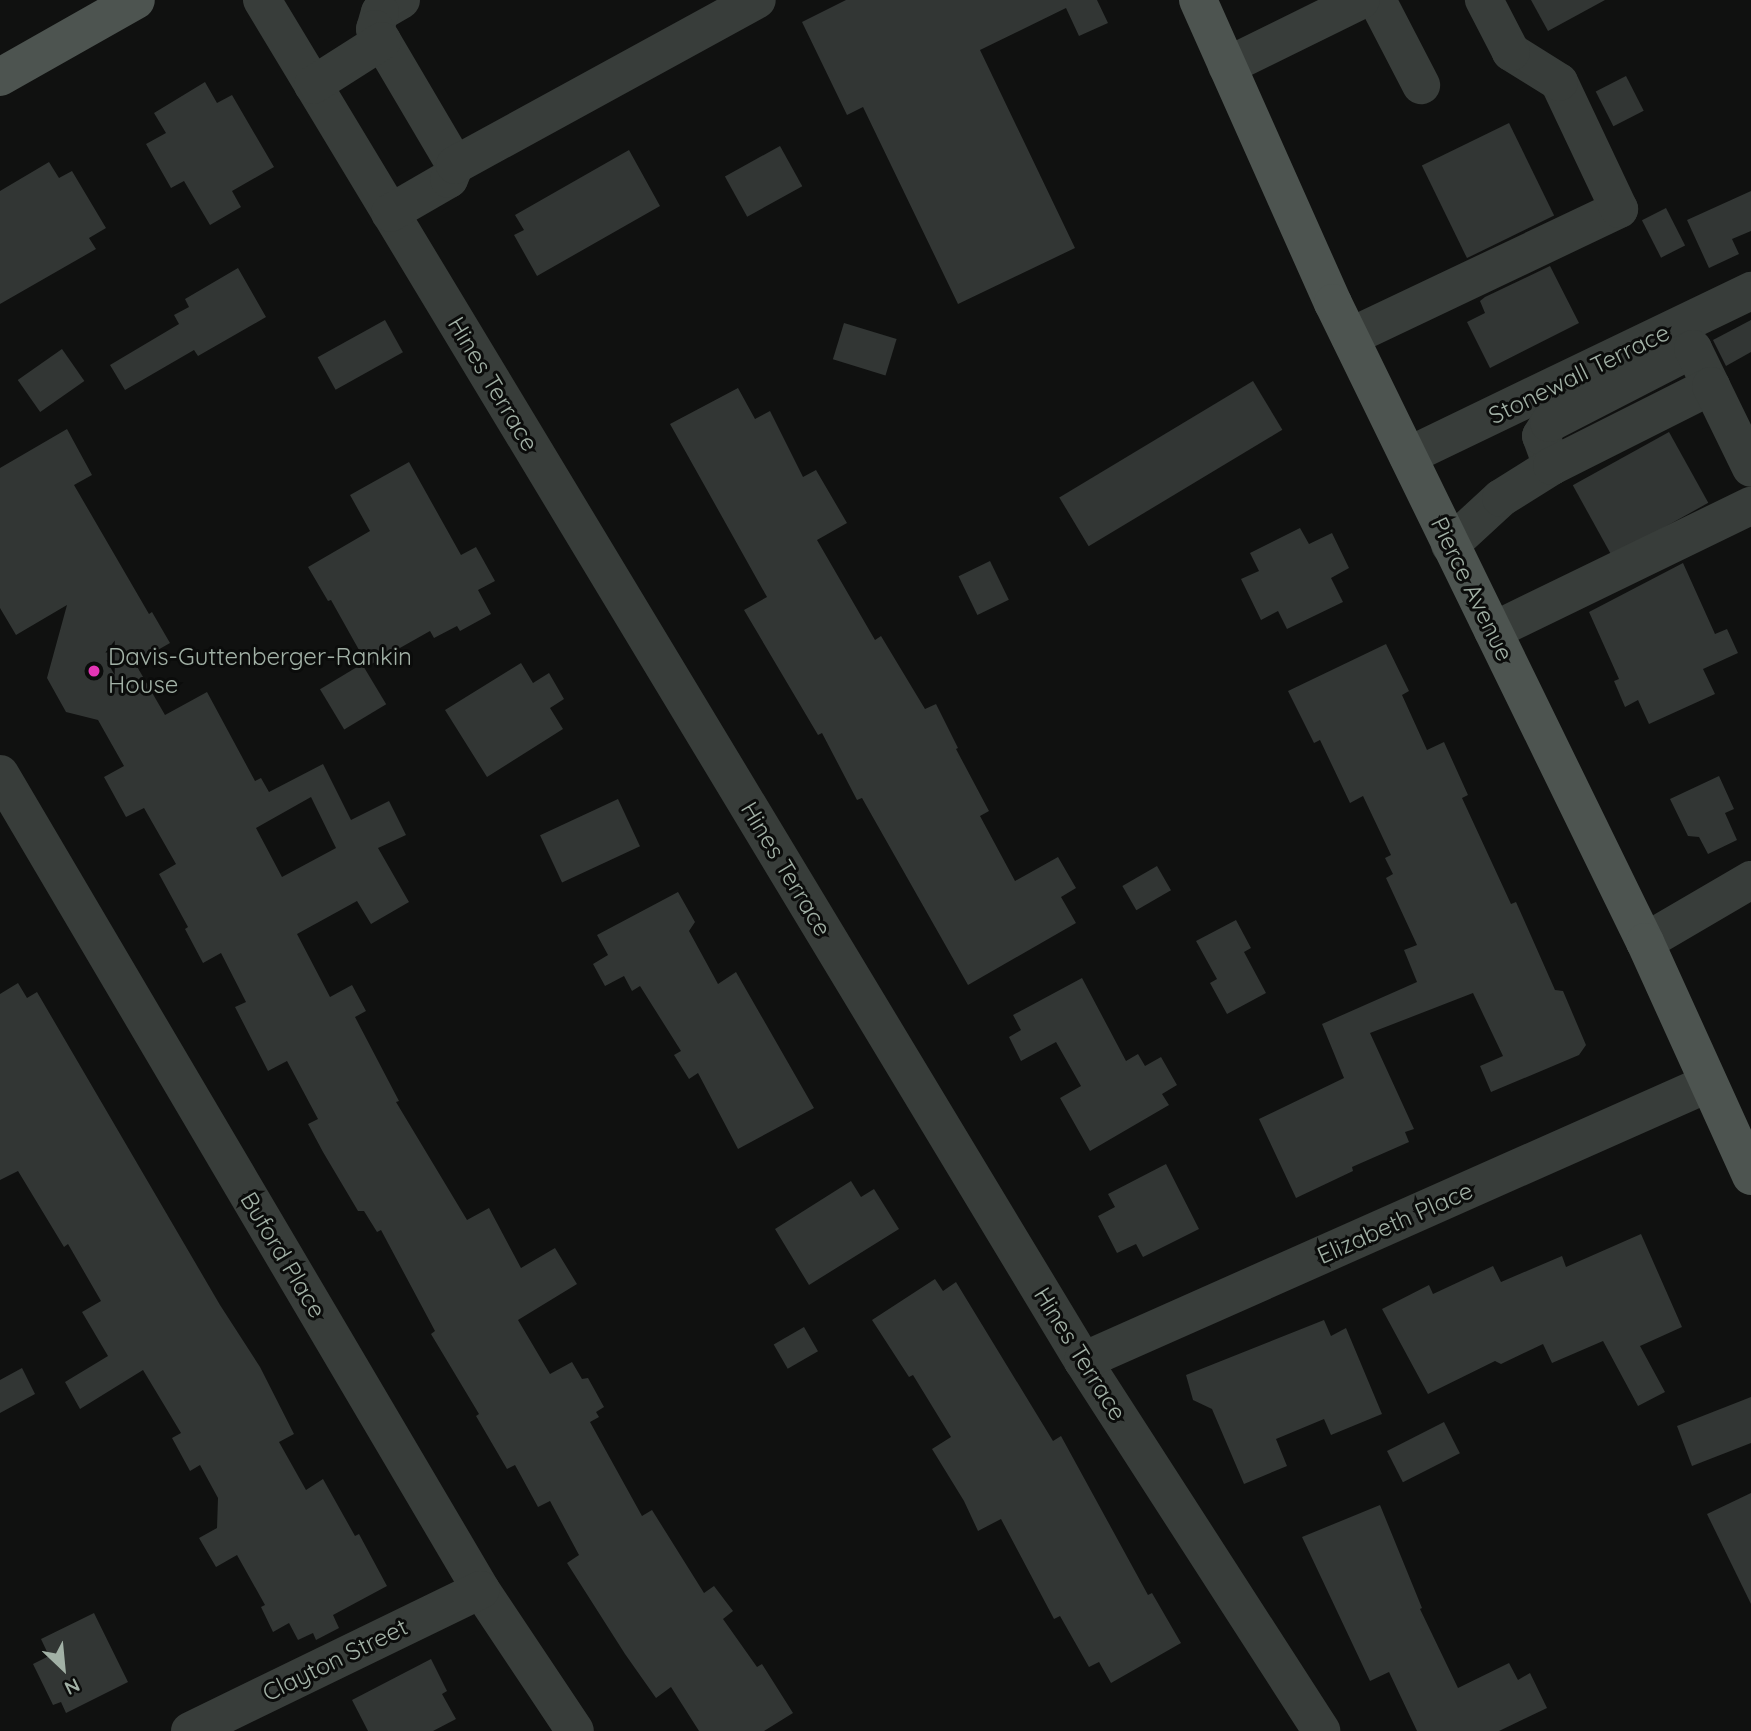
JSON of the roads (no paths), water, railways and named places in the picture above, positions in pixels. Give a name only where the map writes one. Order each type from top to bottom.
[{"type":"main road","points":[[0,77],[136,0]]},
{"type":"main road","name":"Pierce Avenue","points":[[1198,0],[1350,337],[1645,942],[1707,1084],[1751,1175]]},
{"type":"street","name":"Hines Terrace","points":[[262,0],[1083,1362],[1321,1731]]},
{"type":"street","points":[[390,213],[449,179],[455,165],[703,13],[757,0]]},
{"type":"street","points":[[1227,66],[1361,0]]},
{"type":"street","points":[[1377,0],[1421,85]]},
{"type":"street","points":[[1350,337],[1619,209],[1559,82],[1511,52],[1484,0]]},
{"type":"street","points":[[313,85],[388,18],[455,165]]},
{"type":"street","name":"Stonewall Terrace","points":[[1408,456],[1751,291]]},
{"type":"street","points":[[1450,545],[1500,498],[1552,466],[1711,386],[1751,468]]},
{"type":"street","points":[[1493,632],[1751,506]]},
{"type":"street","name":"Buford Place","points":[[0,774],[481,1590],[575,1731]]},
{"type":"street","points":[[1645,942],[1751,880]]},
{"type":"street","name":"Elizabeth Place","points":[[1083,1362],[1707,1084]]},
{"type":"street","name":"Clayton Street","points":[[190,1731],[481,1590]]},
{"type":"place","name":"Davis-Guttenberger-Rankin House","points":[[94,671]]}]
